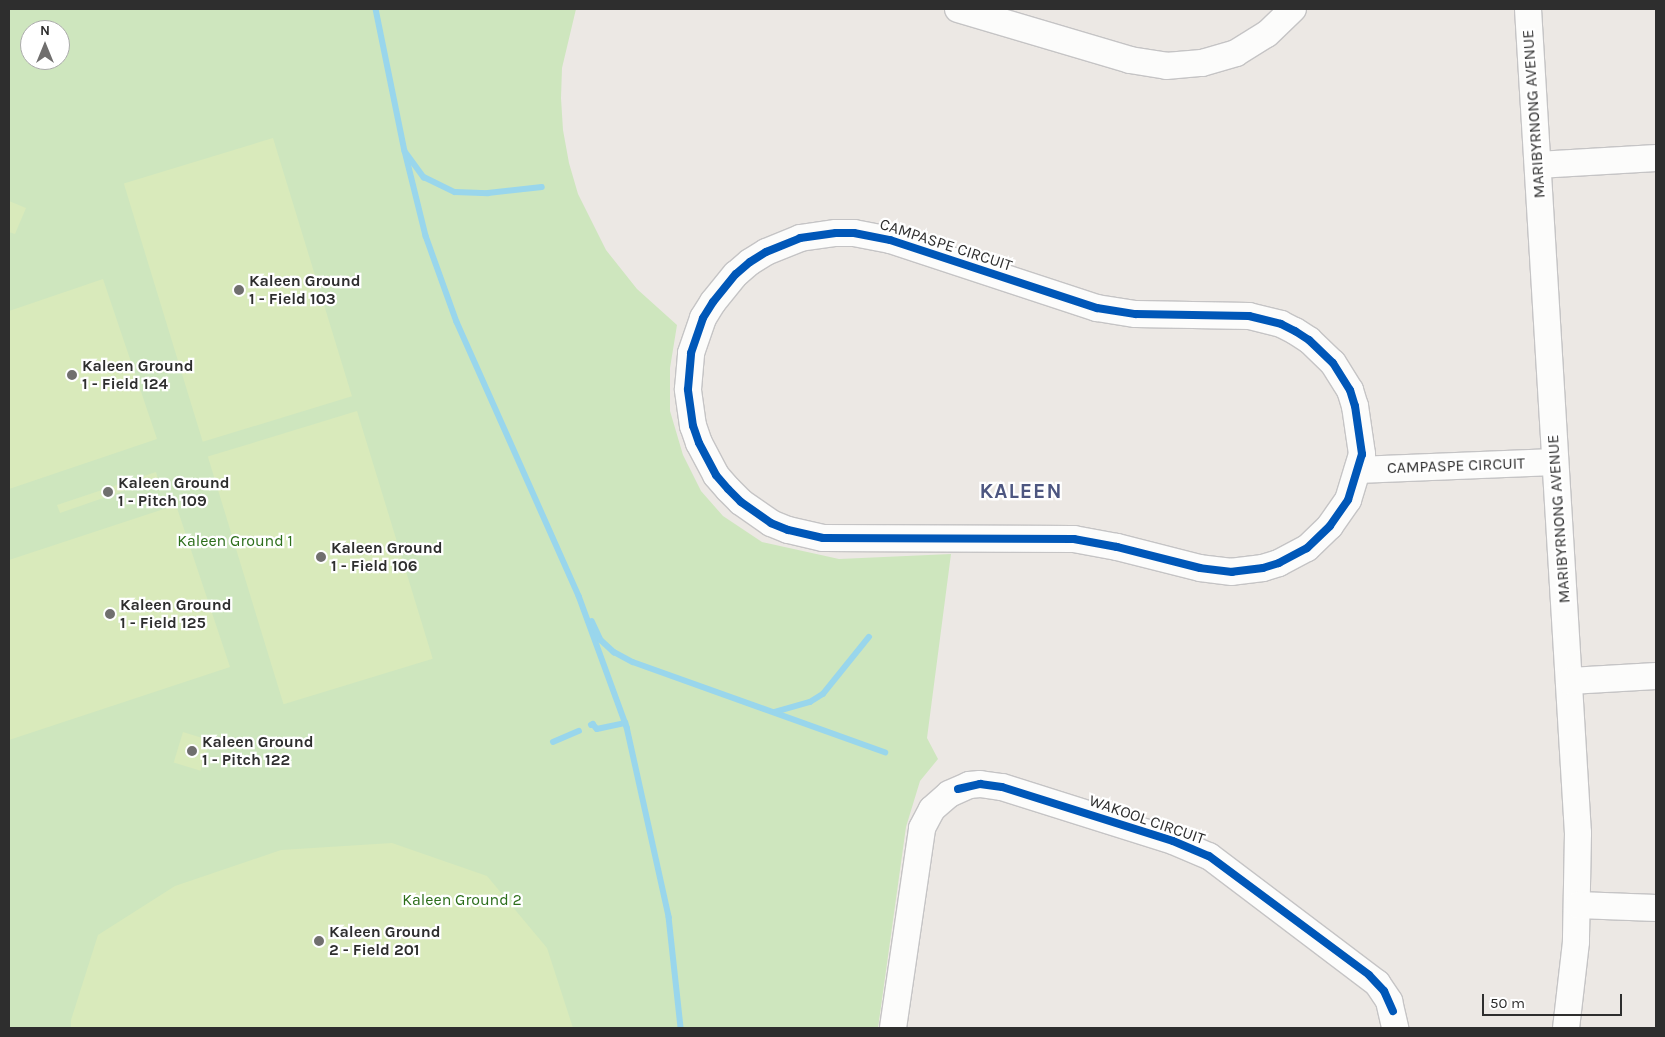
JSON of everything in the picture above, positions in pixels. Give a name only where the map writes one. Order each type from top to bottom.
[{"type":"street","points":[[958,9],[1130,60],[1166,66],[1202,63],[1236,52],[1268,34],[1293,9]]},
{"type":"street","name":"MARIBYRNONG AVENUE","points":[[1528,9],[1578,833],[1578,905],[1574,968],[1566,1028]]},
{"type":"street","points":[[1538,165],[1656,158]]},
{"type":"street","name":"CAMPASPE CIRCUIT","points":[[836,233],[872,235],[1097,308],[1136,314],[1249,316],[1281,324],[1309,340],[1322,351],[1337,369],[1350,390],[1357,413],[1361,437],[1362,454],[1358,470],[1344,507],[1319,538],[1307,548],[1279,563],[1248,571],[1216,571],[1117,546],[1074,539],[823,538],[788,530],[771,523],[740,502],[728,489],[706,460],[696,434],[689,408],[688,371],[696,335],[712,302],[736,274],[750,262],[766,252],[800,238],[836,233]]},
{"type":"street","name":"CAMPASPE CIRCUIT","points":[[1358,470],[1554,462]]},
{"type":"street","points":[[1570,681],[1656,676]]},
{"type":"street","name":"WAKOOL CIRCUIT","points":[[893,1028],[922,828],[932,809],[948,794],[969,785],[980,784],[1002,787],[1173,841],[1209,856],[1377,983],[1389,1001],[1395,1028]]},
{"type":"street","points":[[1578,905],[1656,908]]},
{"type":"green space","points":[[9,9],[576,9],[562,68],[563,130],[569,163],[578,194],[606,250],[637,289],[677,325],[670,368],[670,411],[683,455],[701,491],[723,516],[762,542],[839,559],[951,554],[927,738],[938,759],[920,781],[906,827],[878,1028],[9,1028]]},
{"type":"green space","name":"Kaleen Ground 1 - Field 103","points":[[273,138],[352,396],[203,442],[124,184]]},
{"type":"green space","points":[[9,201],[26,208],[15,234],[9,232]]},
{"type":"green space","name":"Kaleen Ground 1 - Field 124","points":[[103,279],[157,439],[9,489],[9,311]]},
{"type":"green space","name":"Kaleen Ground 1 - Field 106","points":[[357,411],[433,659],[284,704],[208,457]]},
{"type":"green space","name":"Kaleen Ground 1 - Pitch 109","points":[[156,472],[158,479],[60,513],[57,505]]},
{"type":"green space","name":"Kaleen Ground 1 - Field 125","points":[[176,505],[230,667],[9,740],[9,560]]},
{"type":"green space","name":"Kaleen Ground 1 - Pitch 122","points":[[183,732],[210,740],[200,771],[174,763]]},
{"type":"green space","name":"Kaleen Ground 2 - Field 201","points":[[392,843],[487,876],[547,948],[573,1028],[71,1028],[71,1020],[98,935],[175,886],[281,850]]},
{"type":"waterway","points":[[376,9],[405,151],[426,236],[457,322],[579,596],[627,727],[669,917],[681,1028]]},
{"type":"waterway","points":[[407,154],[424,177],[455,192],[488,193],[542,187]]},
{"type":"waterway","points":[[592,621],[601,640],[614,652],[633,662],[885,752]]},
{"type":"waterway","points":[[775,712],[810,702],[823,694],[869,637]]},
{"type":"waterway","points":[[591,725],[593,724],[597,729],[625,723]]},
{"type":"waterway","points":[[553,742],[579,731]]},
{"type":"cycle path","points":[[836,233],[854,233],[890,240],[1097,308],[1136,314],[1249,316],[1281,324],[1295,331],[1309,340],[1333,363],[1350,390],[1355,406],[1362,454],[1348,500],[1330,526],[1307,548],[1279,563],[1263,568],[1232,572],[1200,568],[1117,547],[1074,539],[823,538],[788,530],[771,523],[741,502],[728,489],[716,475],[699,443],[693,426],[688,389],[691,353],[703,318],[713,302],[736,274],[750,262],[766,252],[800,238],[836,233]]},
{"type":"cycle path","points":[[958,789],[980,784],[1002,787],[1173,841],[1209,856],[1369,975],[1384,991],[1393,1011]]},
{"type":"place","name":"Kaleen Ground 1 - Field 103","points":[[239,290]]},
{"type":"place","name":"Kaleen Ground 1 - Field 124","points":[[72,375]]},
{"type":"place","name":"Kaleen Ground 1 - Pitch 109","points":[[108,492]]},
{"type":"place","name":"Kaleen Ground 1 - Field 106","points":[[321,557]]},
{"type":"place","name":"Kaleen Ground 1 - Field 125","points":[[110,614]]},
{"type":"place","name":"Kaleen Ground 1 - Pitch 122","points":[[192,751]]},
{"type":"place","name":"Kaleen Ground 2 - Field 201","points":[[319,941]]},
{"type":"district","name":"KALEEN","points":[[1021,491]]},
{"type":"park label","name":"Kaleen Ground 1","points":[[235,541]]},
{"type":"park label","name":"Kaleen Ground 2","points":[[462,900]]}]
